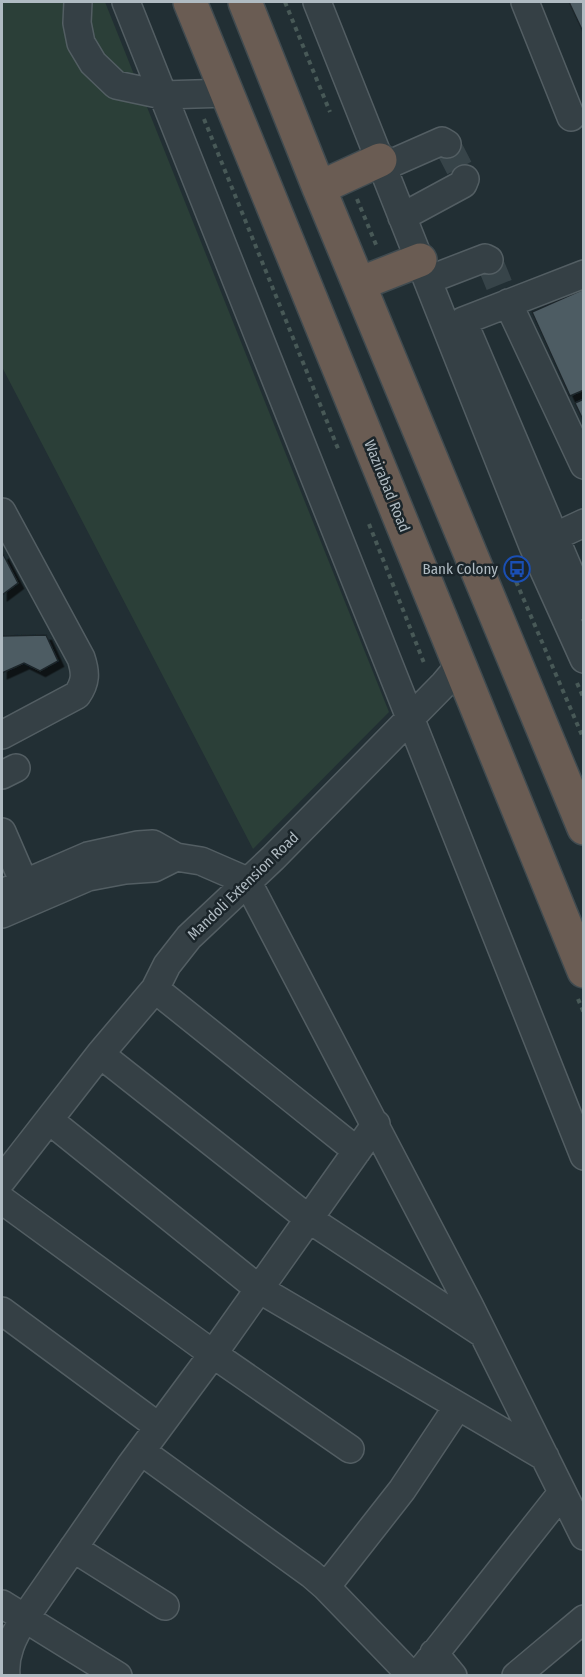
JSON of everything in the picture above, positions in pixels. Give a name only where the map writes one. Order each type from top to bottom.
[{"type":"highway","name":"Wazirabad Road","points":[[190,2],[584,971]]},
{"type":"highway","points":[[245,2],[584,828]]},
{"type":"highway","points":[[320,188],[381,164]]},
{"type":"highway","points":[[359,284],[424,270]]},
{"type":"street","points":[[78,2],[77,23],[81,43],[93,63],[116,85],[163,95],[228,93]]},
{"type":"street","points":[[126,2],[584,1156]]},
{"type":"street","points":[[317,2],[533,546],[584,659]]},
{"type":"street","points":[[525,2],[571,117]]},
{"type":"street","points":[[381,164],[442,141],[447,144]]},
{"type":"street","points":[[402,217],[463,184],[465,179]]},
{"type":"street","points":[[424,270],[485,258],[489,260]]},
{"type":"street","points":[[584,274],[504,295],[463,321],[584,606]]},
{"type":"street","points":[[442,316],[499,292],[504,295],[584,465]]},
{"type":"street","points":[[2,512],[81,658],[85,672],[84,685],[77,695],[2,735]]},
{"type":"street","points":[[554,537],[584,523]]},
{"type":"street","name":"Mandoli Extension Road","points":[[2,1180],[100,1054],[155,989],[167,965],[189,937],[273,858],[460,665]]},
{"type":"street","points":[[2,832],[19,892]]},
{"type":"street","points":[[2,914],[19,892],[125,870],[154,868],[176,857],[201,861],[248,881],[376,1124],[584,1536]]},
{"type":"street","points":[[155,989],[357,1151]]},
{"type":"street","points":[[100,1054],[309,1219],[483,1334]]},
{"type":"street","points":[[49,1120],[259,1289],[545,1457]]},
{"type":"street","points":[[6,1676],[7,1654],[24,1619],[141,1451],[213,1354],[376,1124]]},
{"type":"street","points":[[2,1200],[213,1354],[350,1449]]},
{"type":"street","points":[[2,1311],[159,1427]]},
{"type":"street","points":[[326,1587],[402,1490],[458,1406]]},
{"type":"street","points":[[141,1451],[311,1574],[412,1676]]},
{"type":"street","points":[[417,1676],[561,1494]]},
{"type":"street","points":[[73,1548],[165,1606]]},
{"type":"street","points":[[2,1604],[118,1676]]},
{"type":"street","points":[[516,1676],[584,1619]]},
{"type":"street","points":[[434,1653],[453,1676]]},
{"type":"path","points":[[202,116],[343,461]]},
{"type":"path","points":[[365,515],[424,663]]},
{"type":"green space","points":[[2,2],[105,2],[389,712],[253,849],[2,367]]},
{"type":"building","points":[[569,2],[584,2],[584,34]]},
{"type":"building","points":[[584,289],[584,390],[570,396],[532,312]]},
{"type":"building","points":[[584,399],[584,422],[575,403]]},
{"type":"building","points":[[2,555],[18,583],[2,595]]},
{"type":"building","points":[[46,635],[58,661],[40,671],[24,663],[2,673],[2,636]]},
{"type":"tunnel","points":[[447,144],[465,179]]},
{"type":"tunnel","points":[[489,260],[500,287]]},
{"type":"place","name":"Bank Colony","points":[[517,569]]}]
